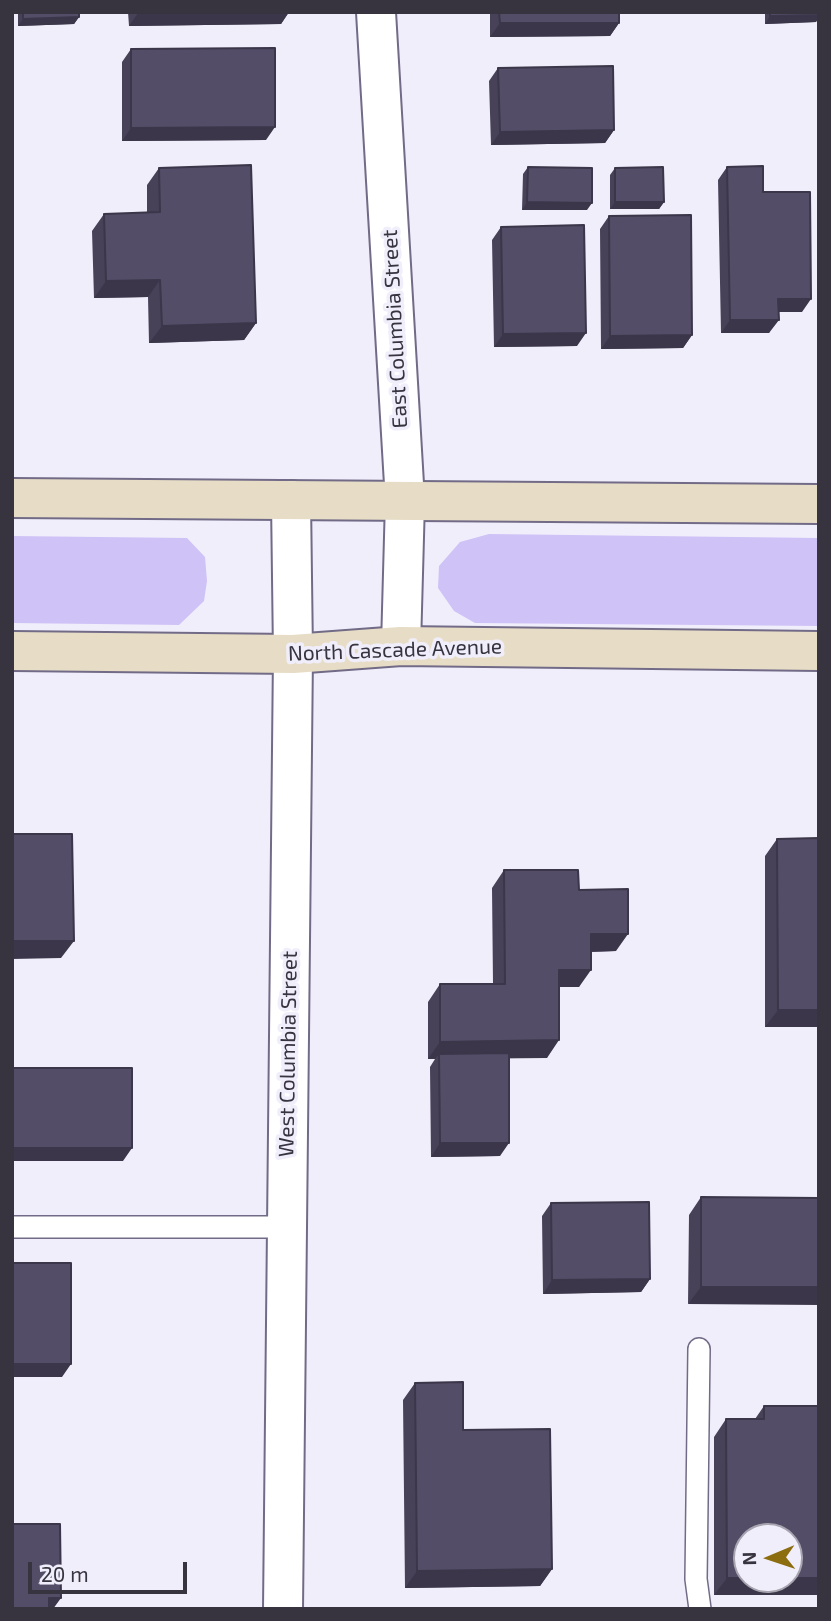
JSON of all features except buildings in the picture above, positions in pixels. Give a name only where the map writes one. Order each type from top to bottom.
[{"type":"main road","points":[[12,498],[819,504]]},
{"type":"main road","name":"North Cascade Avenue","points":[[12,651],[293,654],[401,646],[819,651]]},
{"type":"street","name":"East Columbia Street","points":[[376,12],[405,501],[401,646]]},
{"type":"street","name":"West Columbia Street","points":[[283,1609],[293,654],[291,500]]},
{"type":"lane","points":[[12,1227],[286,1227]]},
{"type":"lane","points":[[699,1349],[696,1579],[700,1609]]},
{"type":"shaded area","points":[[489,534],[819,538],[819,626],[475,623],[454,611],[438,588],[439,566],[460,542]]},
{"type":"shaded area","points":[[12,536],[187,538],[205,557],[207,581],[204,601],[179,625],[12,623]]}]
